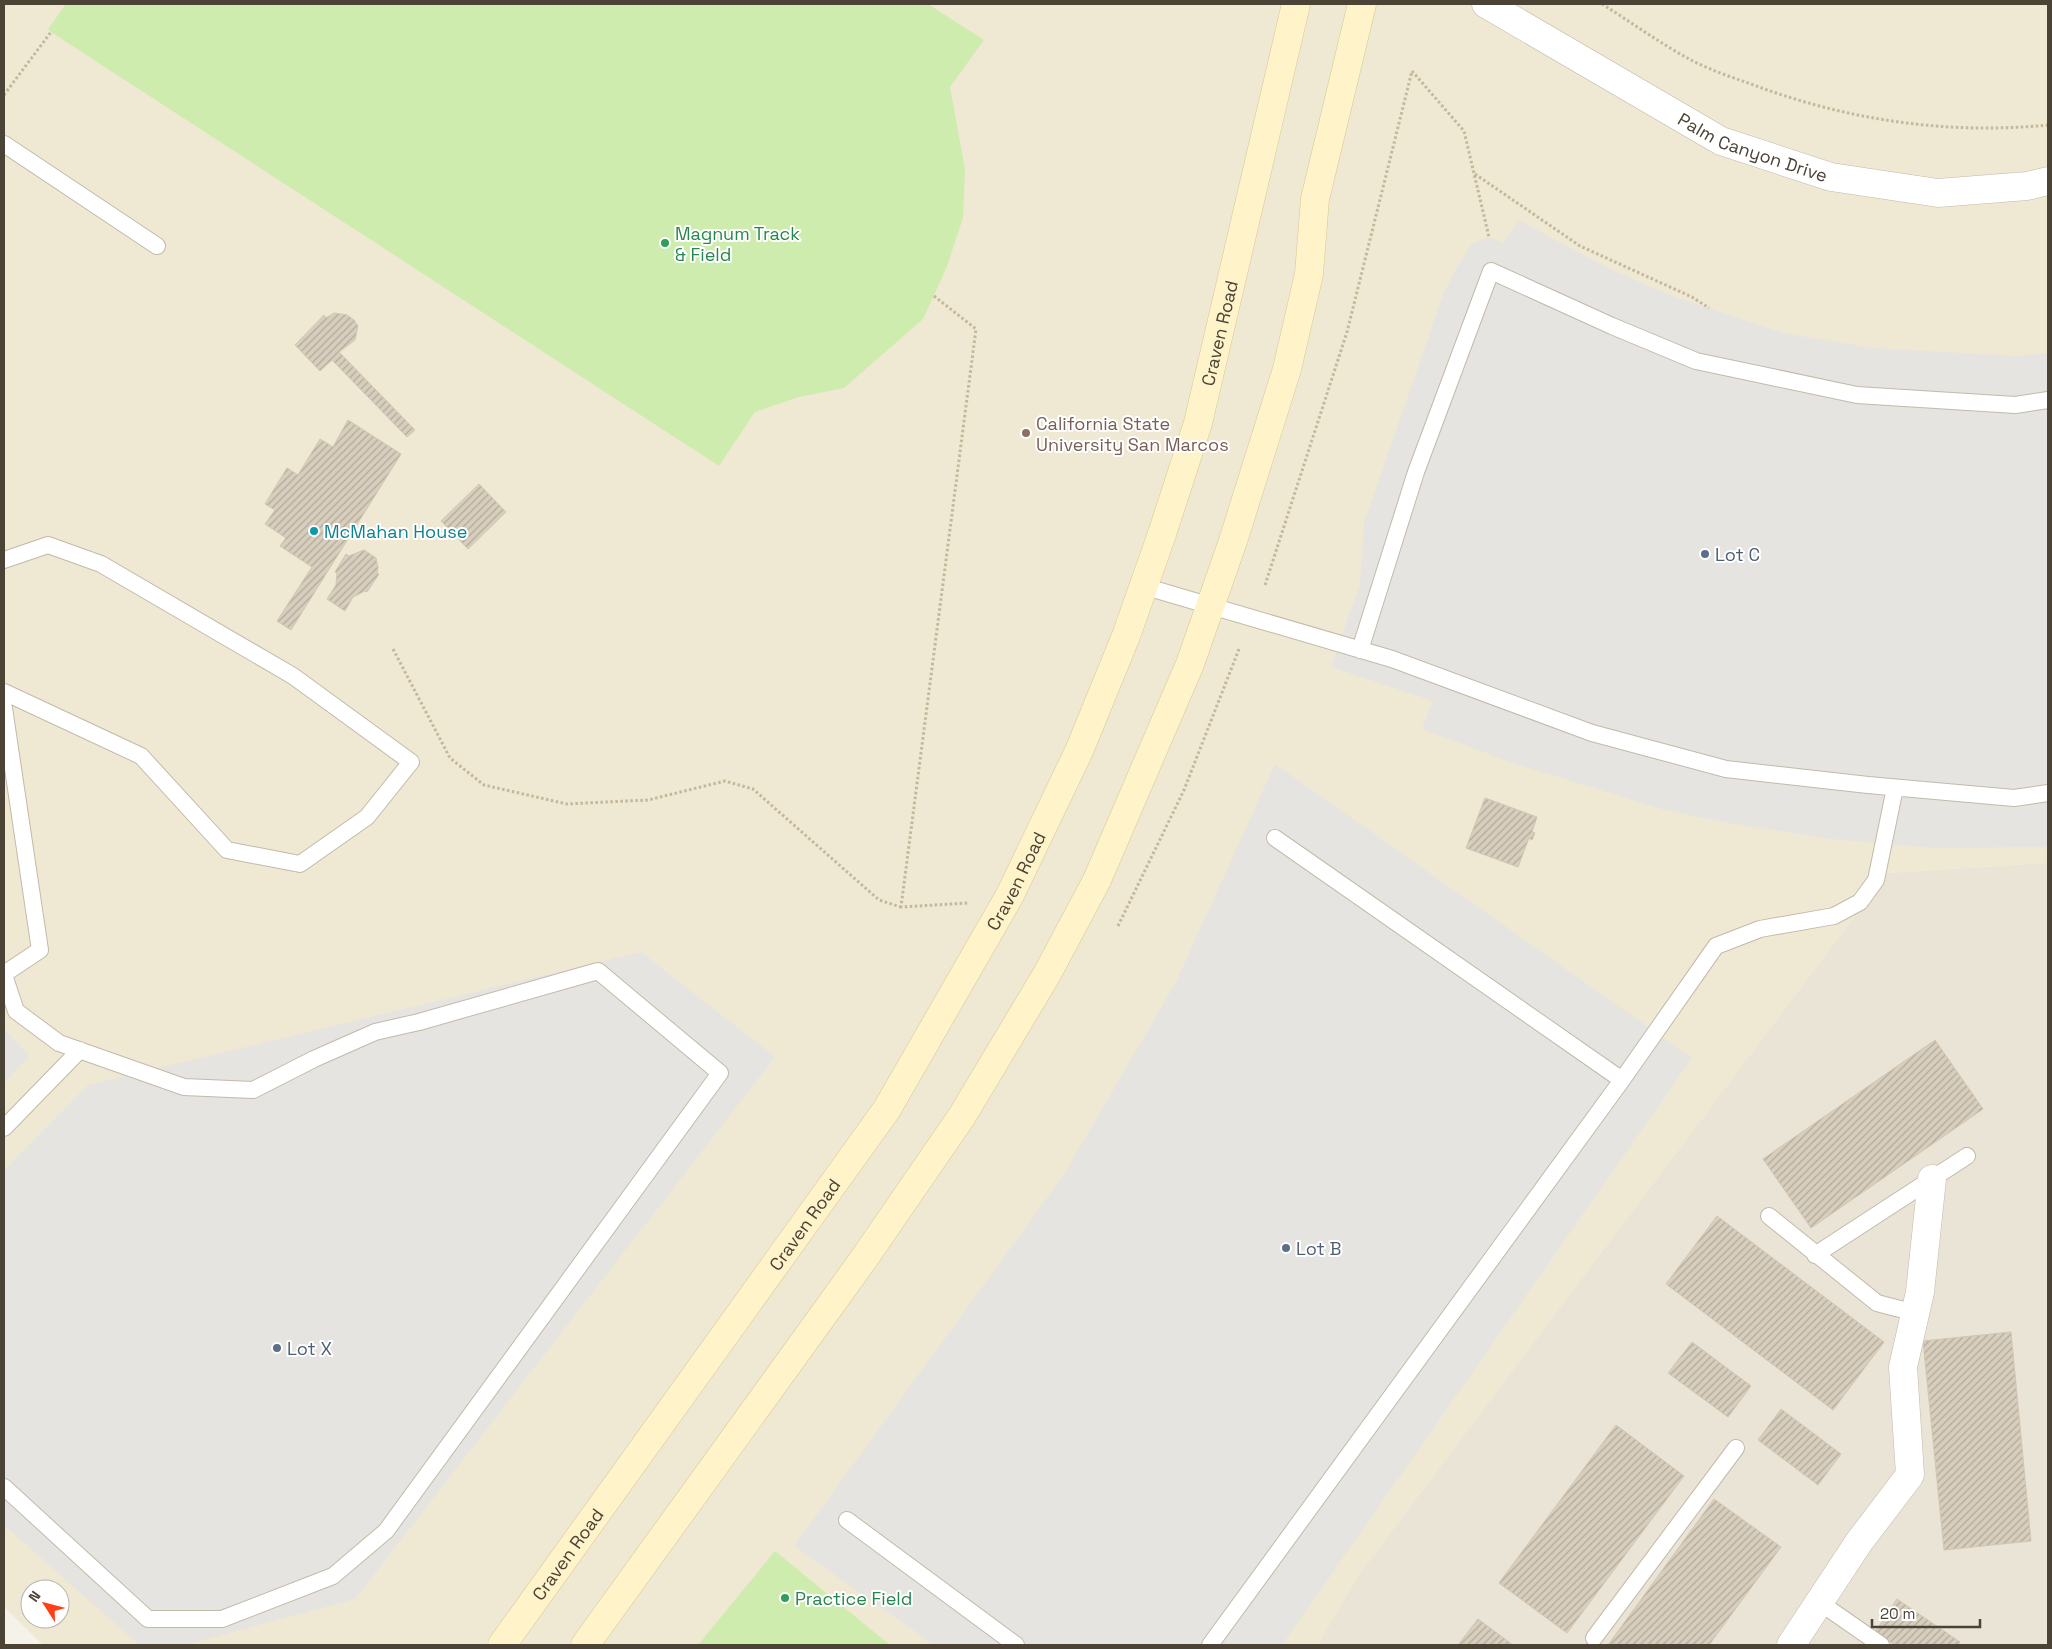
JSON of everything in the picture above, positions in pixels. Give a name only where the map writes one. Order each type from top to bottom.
[{"type":"main road","name":"Craven Road","points":[[502,1645],[886,1109],[1010,895],[1079,751],[1143,586],[1204,402],[1296,4]]},
{"type":"main road","points":[[585,1645],[862,1260],[962,1116],[1047,974],[1098,880],[1190,664],[1212,605],[1287,369],[1309,274],[1315,199],[1356,22],[1362,4]]},
{"type":"street","name":"Palm Canyon Drive","points":[[1486,4],[1721,141],[1831,178],[1938,193],[2027,186],[2048,181]]},
{"type":"street","points":[[1791,1645],[1859,1542],[1910,1475],[1904,1367],[1920,1292],[1932,1179]]},
{"type":"lane","points":[[4,144],[157,246]]},
{"type":"lane","points":[[1360,650],[1416,472],[1491,272],[1696,361],[1857,394],[2015,405],[2048,400]]},
{"type":"lane","points":[[4,560],[48,545],[101,564],[293,676],[411,762],[367,817],[300,864],[227,850],[141,756],[4,692]]},
{"type":"lane","points":[[1143,586],[1360,650],[1592,733],[1726,769],[1895,788],[2014,798],[2048,793]]},
{"type":"lane","points":[[4,708],[40,950],[4,974],[16,1011],[59,1043],[184,1087],[253,1090],[314,1059],[375,1032],[419,1022],[598,971],[720,1073],[386,1531],[333,1576],[222,1619],[148,1619],[4,1487]]},
{"type":"lane","points":[[1210,1645],[1622,1080],[1716,946],[1760,929],[1834,916],[1860,902],[1876,880],[1895,788]]},
{"type":"lane","points":[[1275,838],[1622,1080]]},
{"type":"lane","points":[[4,1128],[80,1050]]},
{"type":"lane","points":[[1815,1255],[1966,1156]]},
{"type":"lane","points":[[1770,1216],[1815,1255],[1877,1303],[1915,1314]]},
{"type":"lane","points":[[1594,1638],[1736,1448]]},
{"type":"lane","points":[[847,1520],[1016,1645]]},
{"type":"lane","points":[[1819,1602],[1881,1645]]},
{"type":"path","points":[[1602,4],[1692,61],[1772,92],[1826,109],[1873,119],[1949,128],[2015,128],[2048,125]]},
{"type":"path","points":[[4,94],[51,32]]},
{"type":"path","points":[[1265,585],[1347,332],[1412,70],[1464,131],[1489,237]]},
{"type":"path","points":[[1474,174],[1580,246],[1692,297],[1709,308]]},
{"type":"path","points":[[901,908],[976,329],[934,296]]},
{"type":"path","points":[[393,649],[450,758],[484,785],[567,804],[648,800],[724,781],[753,789],[879,900],[901,908],[971,903]]},
{"type":"path","points":[[1118,926],[1184,790],[1239,649]]},
{"type":"shaded area","name":"California State University San Marcos","points":[[4,4],[2048,4],[2048,863],[1887,873],[1360,1573],[1317,1645],[43,1645],[27,1629],[70,1629],[70,1579],[20,1579],[20,1623],[4,1607]]},
{"type":"shaded area","name":"Lot C","points":[[1518,220],[1610,269],[1667,294],[1783,333],[1872,348],[2016,356],[2048,353],[2048,847],[1935,848],[1831,839],[1728,823],[1665,810],[1513,763],[1422,729],[1433,701],[1331,667],[1360,584],[1364,523],[1443,295],[1457,267],[1472,244],[1489,237],[1504,243]]},
{"type":"shaded area","name":"Lot B","points":[[1275,764],[1692,1058],[1282,1645],[934,1645],[794,1546],[1063,1176],[1176,982]]},
{"type":"shaded area","points":[[2048,863],[2048,1645],[1317,1645],[1360,1573],[1887,873]]},
{"type":"shaded area","name":"Lot X","points":[[641,952],[775,1057],[355,1599],[185,1645],[139,1645],[70,1584],[70,1579],[65,1579],[4,1525],[4,1171],[88,1085]]},
{"type":"shaded area","points":[[4,1029],[30,1056],[4,1083]]},
{"type":"green space","name":"Magnum Track & Field","points":[[66,4],[928,4],[984,40],[950,87],[965,169],[963,218],[946,269],[923,319],[844,388],[799,397],[755,412],[719,466],[51,32],[48,29]]},
{"type":"green space","name":"Practice Field","points":[[775,1551],[890,1645],[698,1645]]},
{"type":"building","points":[[334,313],[347,315],[358,326],[355,340],[339,352],[415,430],[407,437],[332,360],[320,371],[295,345],[324,315],[326,318]]},
{"type":"building","name":"McMahan House","points":[[348,420],[401,454],[291,630],[277,621],[312,567],[280,546],[286,538],[265,524],[275,510],[265,504],[287,468],[298,475],[320,439],[333,447]]},
{"type":"building","points":[[479,484],[506,512],[468,549],[441,521]]},
{"type":"building","points":[[364,550],[376,558],[377,573],[379,574],[367,592],[365,591],[353,597],[345,611],[327,599],[336,585],[337,573],[335,572],[346,554],[349,556]]},
{"type":"building","points":[[1485,798],[1537,817],[1532,832],[1535,833],[1532,840],[1529,838],[1518,867],[1466,848]]},
{"type":"building","points":[[1935,1040],[1983,1109],[1811,1228],[1763,1159]]},
{"type":"building","points":[[1717,1216],[1884,1342],[1833,1410],[1666,1284]]},
{"type":"building","points":[[2011,1332],[2031,1541],[1944,1550],[1923,1341]]},
{"type":"building","points":[[1692,1342],[1751,1386],[1728,1417],[1668,1373]]},
{"type":"building","points":[[1781,1409],[1841,1454],[1818,1485],[1758,1440]]},
{"type":"building","points":[[1616,1425],[1684,1476],[1567,1633],[1499,1583]]},
{"type":"building","points":[[1714,1499],[1781,1547],[1709,1645],[1608,1645]]},
{"type":"building","points":[[1897,1599],[1960,1642],[1958,1645],[1895,1645],[1875,1632]]},
{"type":"building","points":[[1478,1619],[1513,1645],[1458,1645]]},
{"type":"place","name":"Magnum Track & Field","points":[[665,243]]},
{"type":"place","name":"California State University San Marcos","points":[[1026,433]]},
{"type":"place","name":"McMahan House","points":[[314,531]]},
{"type":"place","name":"Lot C","points":[[1705,554]]},
{"type":"place","name":"Lot B","points":[[1286,1248]]},
{"type":"place","name":"Lot X","points":[[277,1348]]},
{"type":"place","name":"Practice Field","points":[[785,1598]]}]
